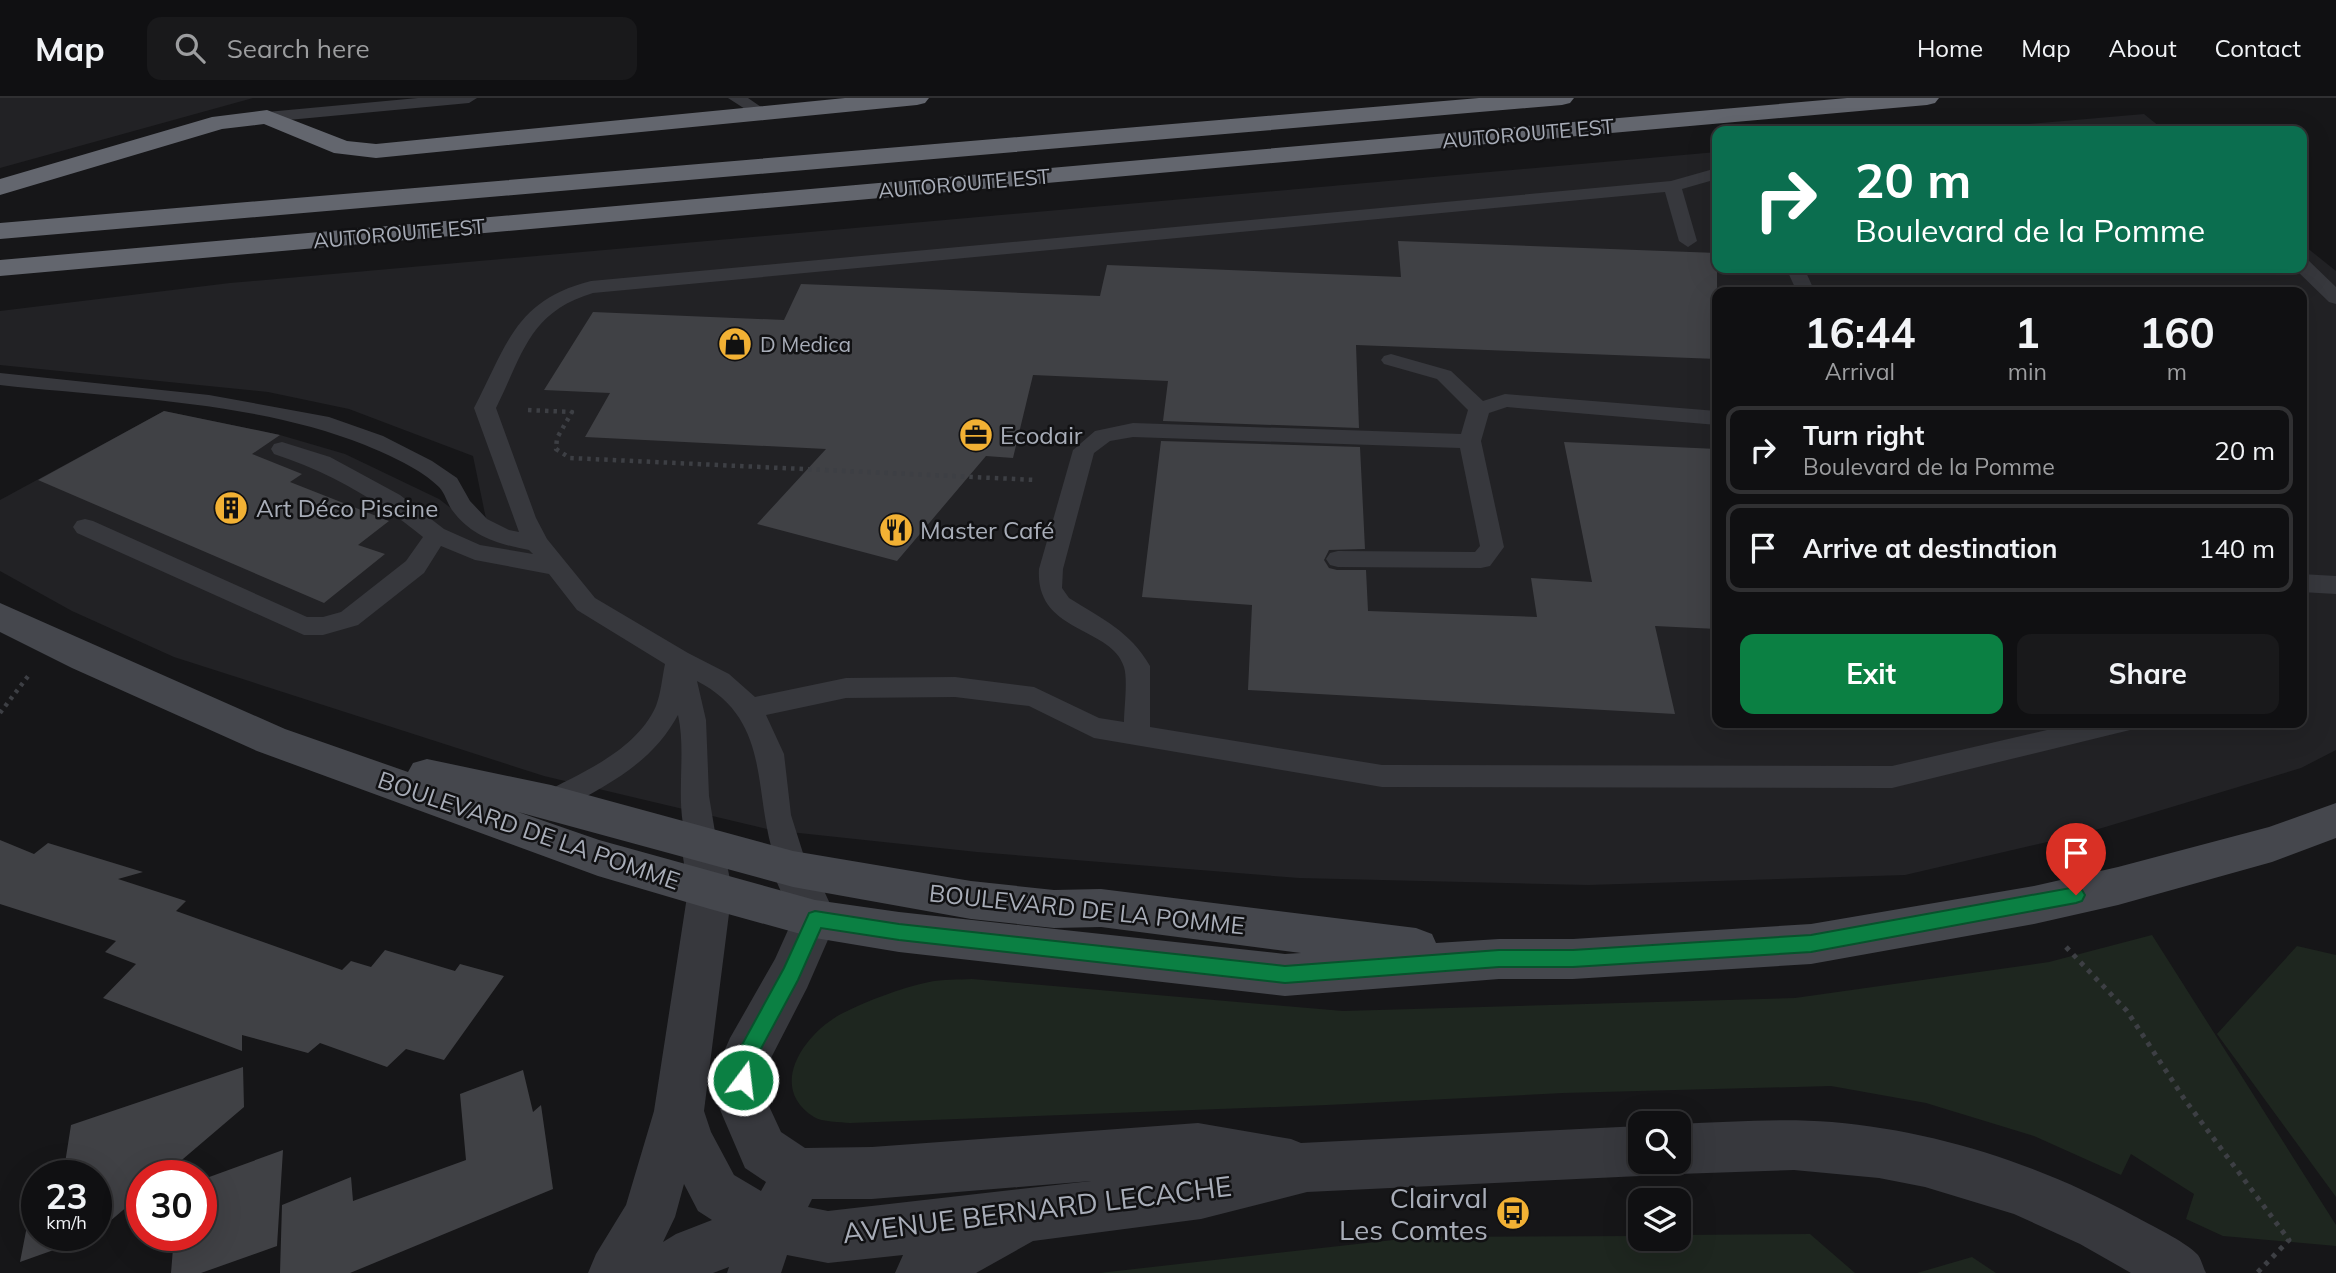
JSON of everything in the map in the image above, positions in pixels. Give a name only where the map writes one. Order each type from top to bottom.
[{"type":"highway","points":[[0,187],[220,122],[267,117],[343,148],[376,151],[762,113],[831,102],[917,98]]},
{"type":"highway","name":"AUTOROUTE EST","points":[[0,231],[1562,98]]},
{"type":"highway","name":"AUTOROUTE EST","points":[[0,268],[1927,98]]},
{"type":"main road","name":"BOULEVARD DE LA POMME","points":[[0,616],[85,658],[271,740],[597,858],[710,890],[815,919],[899,932],[1285,975],[1499,959],[1573,959],[1811,944],[2021,907],[2118,886],[2272,844],[2336,820]]},
{"type":"main road","name":"BOULEVARD DE LA POMME","points":[[271,740],[551,803],[793,869],[971,900],[1054,909],[1101,908],[1499,959]]},
{"type":"street","name":"AVENUE BERNARD LECACHE","points":[[702,844],[710,890],[679,1111],[689,1142],[716,1193],[762,1249],[828,1237],[1201,1193],[1307,1167],[1628,1152]]},
{"type":"street","points":[[664,1273],[695,1253],[762,1249],[798,1174],[763,1150],[743,1105],[747,1054],[791,974],[815,919],[793,869]]},
{"type":"street","points":[[615,1273],[649,1217],[679,1111]]},
{"type":"street","points":[[1691,1149],[1831,1147],[1920,1159],[1987,1178],[2061,1205],[2141,1248],[2179,1273]]},
{"type":"street","name":"AVENUE BERNARD LECACHE","points":[[798,1174],[872,1173],[1198,1148],[1307,1167]]},
{"type":"street","points":[[922,1273],[1032,1215]]},
{"type":"lane","points":[[220,122],[302,98]]},
{"type":"lane","points":[[267,117],[469,98]]},
{"type":"lane","points":[[736,98],[762,113]]},
{"type":"lane","points":[[793,869],[777,816],[770,754],[750,708],[719,681],[586,604],[537,543],[524,518],[485,408],[528,323],[558,297],[591,287],[1672,186],[1712,174]]},
{"type":"lane","points":[[1672,186],[1688,241]]},
{"type":"lane","points":[[2307,270],[2336,298]]},
{"type":"lane","points":[[1391,360],[1444,375],[1479,409]]},
{"type":"lane","points":[[0,379],[209,401],[321,422],[375,441],[433,472],[449,483],[461,505],[479,525],[503,537],[537,543]]},
{"type":"lane","points":[[1479,409],[1505,400],[1712,418]]},
{"type":"lane","points":[[1338,559],[1481,560],[1492,547],[1471,442],[1479,409]]},
{"type":"lane","points":[[1137,735],[1137,666],[1123,645],[1060,604],[1050,588],[1051,569],[1084,450],[1103,436],[1133,430],[1471,442]]},
{"type":"lane","points":[[282,449],[322,462],[392,500],[436,536],[475,552],[556,568]]},
{"type":"lane","points":[[85,527],[304,626],[323,626],[349,619],[415,567],[436,536]]},
{"type":"lane","points":[[2307,583],[2336,585]]},
{"type":"lane","points":[[551,803],[622,763],[642,745],[667,712],[679,660]]},
{"type":"lane","points":[[679,660],[694,720],[695,796],[702,844]]},
{"type":"lane","points":[[750,708],[846,688],[955,687],[1034,697],[1094,728],[1382,776],[1892,777],[2099,728]]},
{"type":"path","points":[[485,408],[572,412],[557,438],[556,449],[570,458],[1074,482]]},
{"type":"path","points":[[2065,946],[2127,1011],[2185,1100],[2289,1240],[2257,1273]]},
{"type":"shaded area","points":[[0,98],[253,98],[0,168]]},
{"type":"shaded area","points":[[2144,114],[2159,126],[2005,126]]},
{"type":"shaded area","points":[[1712,152],[1712,273],[2307,273],[2307,248],[2336,271],[2336,750],[2301,768],[2082,834],[1905,875],[1588,885],[1299,878],[977,852],[771,830],[544,776],[174,657],[72,611],[0,571],[0,500],[164,411],[280,435],[345,454],[439,499],[490,538],[473,456],[349,409],[268,392],[0,365],[0,311],[230,283]]},
{"type":"shaded area","points":[[2152,935],[2336,1225],[2336,1246],[2223,1236],[2186,1219],[2194,1194],[2131,1154],[2121,1175],[2034,1136],[1926,1103],[1831,1086],[1563,1093],[850,1123],[817,1119],[800,1104],[793,1090],[792,1075],[797,1060],[816,1032],[829,1021],[885,995],[940,980],[972,979],[1343,1011],[1795,998],[2049,962]]},
{"type":"shaded area","points":[[2297,946],[2336,955],[2336,1197],[2217,1034]]},
{"type":"shaded area","points":[[1810,1234],[1855,1273],[1099,1273],[1420,1237],[1628,1236],[1628,1251],[1691,1251],[1691,1235]]},
{"type":"shaded area","points":[[1972,1257],[1996,1273],[1917,1273]]},
{"type":"building","points":[[1398,241],[1712,253],[1712,273],[1717,273],[1717,287],[1712,287],[1712,359],[1356,345],[1359,428],[1163,421],[1168,381],[1033,375],[1013,458],[986,456],[897,561],[757,524],[826,449],[585,437],[610,393],[544,390],[593,312],[784,320],[801,284],[1100,296],[1107,265],[1401,277]]},
{"type":"building","name":"Art Déco Piscine","points":[[164,411],[280,435],[252,454],[302,474],[290,482],[389,521],[358,545],[385,554],[324,603],[38,480]]},
{"type":"building","points":[[1161,441],[1360,447],[1365,549],[1329,550],[1324,560],[1329,568],[1337,570],[1366,570],[1368,611],[1537,617],[1531,578],[1592,582],[1564,442],[1712,449],[1712,629],[1655,626],[1675,714],[1248,690],[1252,605],[1142,597]]},
{"type":"building","points":[[0,840],[34,854],[48,843],[143,872],[118,879],[186,901],[176,911],[342,970],[351,961],[371,967],[385,950],[455,971],[460,964],[504,976],[444,1060],[406,1049],[387,1067],[320,1043],[308,1053],[242,1035],[242,1051],[103,998],[136,964],[105,952],[116,941],[0,904]]},
{"type":"building","points":[[243,1067],[244,1107],[182,1160],[126,1160],[126,1208],[112,1219],[112,1160],[66,1160],[71,1125]]},
{"type":"building","points":[[523,1070],[533,1112],[541,1105],[553,1189],[350,1273],[280,1273],[282,1205],[351,1177],[353,1201],[466,1160],[460,1094]]},
{"type":"building","points":[[283,1150],[277,1246],[201,1273],[171,1273],[173,1251],[217,1251],[217,1174]]},
{"type":"building","points":[[22,1251],[51,1251],[20,1262]]},
{"type":"place","name":"D Medica","points":[[735,344]]},
{"type":"place","name":"Ecodair","points":[[976,435]]},
{"type":"place","name":"Art Déco Piscine","points":[[231,508]]},
{"type":"place","name":"Master Café","points":[[896,530]]},
{"type":"place","name":"Clairval Les Comtes","points":[[1513,1213]]},
{"type":"route","points":[[743,1080],[747,1054],[791,974],[815,919],[899,932],[1285,975],[1499,959],[1573,959],[1811,944],[2034,905],[2076,895]]}]
